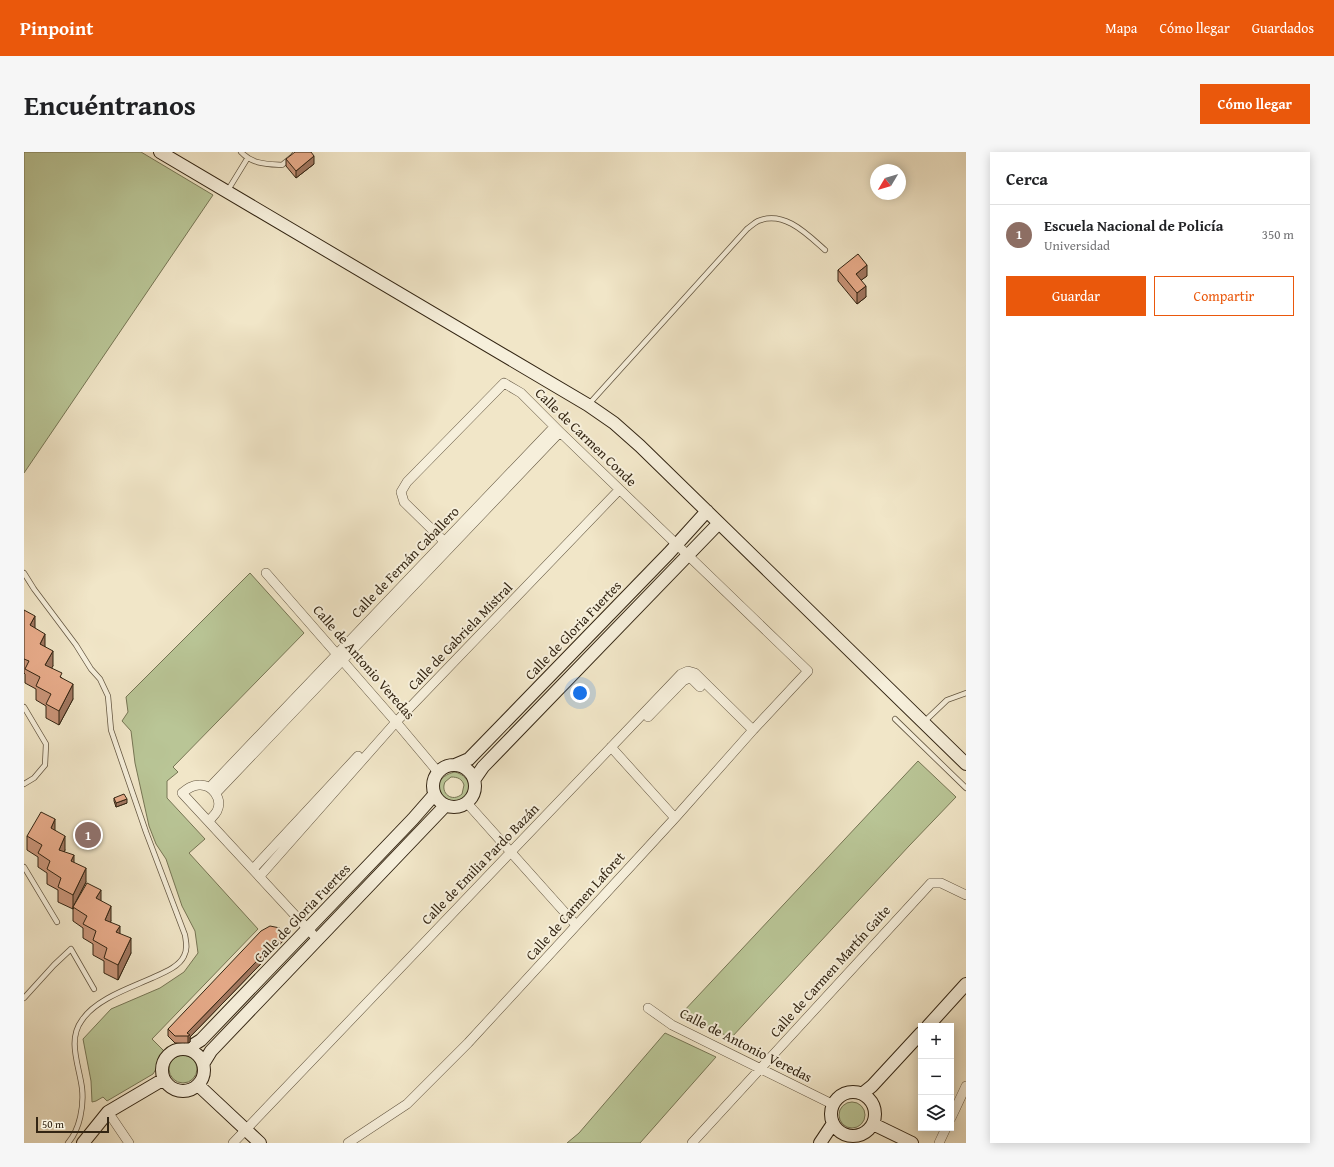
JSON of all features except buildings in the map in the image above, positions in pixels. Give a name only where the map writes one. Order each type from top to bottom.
[{"type":"street","points":[[160,152],[588,405],[614,423],[720,523],[966,764]]},
{"type":"street","name":"Calle de Carmen Conde","points":[[447,544],[404,502],[401,492],[407,482],[504,383],[521,393],[617,488],[808,672]]},
{"type":"street","name":"Calle de Fernán Caballero","points":[[213,790],[557,429]]},
{"type":"street","name":"Calle de Gabriela Mistral","points":[[253,869],[617,488]]},
{"type":"street","name":"Calle de Gloria Fuertes","points":[[455,765],[469,759],[707,511]]},
{"type":"street","points":[[474,780],[483,767],[720,523]]},
{"type":"street","name":"Calle de Antonio Veredas","points":[[266,573],[395,720],[438,772]]},
{"type":"street","name":"Calle de Carmen Laforet","points":[[348,1143],[407,1104],[468,1043],[675,818],[751,732],[808,672]]},
{"type":"street","name":"Calle de Emilia Pardo Bazán","points":[[233,1143],[248,1131],[514,855],[613,749],[683,682],[689,678],[693,680],[751,732]]},
{"type":"street","name":"Calle de Gabriela Mistral","points":[[260,876],[395,720]]},
{"type":"street","points":[[613,749],[675,818]]},
{"type":"street","points":[[455,765],[465,768],[474,780],[474,793],[468,803],[457,808],[445,806],[437,799],[434,794],[433,783],[438,772],[449,766],[455,765]]},
{"type":"street","points":[[208,821],[217,810],[218,802],[213,790],[199,785],[188,788],[182,793],[318,940]]},
{"type":"street","name":"Calle de Gloria Fuertes","points":[[187,1049],[201,1040],[413,819],[434,794]]},
{"type":"street","points":[[468,803],[576,925]]},
{"type":"street","points":[[203,1064],[211,1051],[445,806]]},
{"type":"street","name":"Calle de Carmen Martín Gaite","points":[[692,1143],[931,883],[941,883],[966,895]]},
{"type":"street","points":[[931,1023],[966,984]]},
{"type":"street","points":[[941,1023],[966,996]]},
{"type":"street","name":"Calle de Antonio Veredas","points":[[648,1008],[672,1026],[832,1104]]},
{"type":"street","points":[[862,1094],[872,1086],[918,1036]]},
{"type":"street","points":[[872,1103],[878,1091],[918,1048]]},
{"type":"street","points":[[187,1049],[197,1054],[203,1064],[204,1075],[198,1085],[193,1089],[179,1091],[168,1084],[164,1079],[162,1072],[165,1060],[174,1051],[187,1049]]},
{"type":"street","points":[[83,1143],[108,1112],[164,1079]]},
{"type":"street","points":[[198,1085],[260,1143]]},
{"type":"street","points":[[954,1112],[966,1086]]},
{"type":"street","points":[[850,1092],[862,1094],[872,1103],[875,1114],[873,1124],[865,1133],[854,1137],[843,1135],[832,1125],[830,1115],[832,1104],[840,1096],[850,1092]]},
{"type":"street","points":[[108,1112],[129,1143]]},
{"type":"street","points":[[873,1124],[912,1143]]},
{"type":"street","points":[[820,1143],[832,1125]]},
{"type":"street","name":"Calle de Emilia Pardo Bazán","points":[[241,1143],[248,1131]]},
{"type":"street","points":[[939,1143],[945,1131]]},
{"type":"street","points":[[832,1143],[843,1135]]},
{"type":"lane","points":[[241,152],[248,159],[267,164],[282,165],[296,152]]},
{"type":"lane","points":[[227,192],[248,159]]},
{"type":"lane","points":[[588,405],[747,229],[757,222],[772,218],[787,221],[805,232],[825,250]]},
{"type":"lane","points":[[24,573],[76,645],[91,669],[100,679],[108,696],[111,730],[146,832],[185,935],[187,948],[184,957],[175,966],[112,996],[92,1009],[82,1019],[76,1030],[74,1045],[82,1089],[82,1105],[79,1122],[68,1143]]},
{"type":"lane","points":[[924,722],[947,700],[966,693]]},
{"type":"lane","points":[[24,707],[46,744],[45,765],[34,778],[24,784]]},
{"type":"lane","points":[[895,719],[966,788]]},
{"type":"lane","points":[[24,867],[57,922]]},
{"type":"lane","points":[[24,998],[71,949],[94,989]]},
{"type":"green space","points":[[24,152],[141,152],[213,195],[24,473]]},
{"type":"green space","points":[[250,573],[304,633],[173,767],[178,772],[167,781],[167,798],[205,839],[189,853],[258,929],[152,1039],[166,1053],[153,1074],[107,1101],[103,1097],[92,1102],[91,1081],[83,1039],[111,1009],[160,988],[184,972],[198,953],[195,931],[182,906],[166,859],[156,844],[149,826],[135,763],[131,731],[122,721],[128,712],[126,697]]},
{"type":"green space","points":[[918,761],[956,797],[731,1038],[682,1013]]},
{"type":"green space","points":[[455,772],[462,775],[467,780],[469,785],[469,791],[466,796],[457,802],[445,800],[441,795],[439,787],[442,778]],"holes":[[[451,777],[458,778],[464,785],[462,794],[458,797],[448,796],[444,790],[445,782]]]},
{"type":"green space","points":[[665,1033],[716,1057],[640,1143],[567,1143],[579,1133]]},
{"type":"green space","points":[[183,1055],[193,1059],[197,1069],[193,1079],[183,1083],[173,1079],[169,1069],[173,1059]]},
{"type":"green space","points":[[852,1102],[862,1105],[865,1115],[862,1125],[852,1128],[842,1125],[839,1115],[842,1105]]},
{"type":"place","name":"Escuela Nacional de Policía","points":[[88,835]]}]
